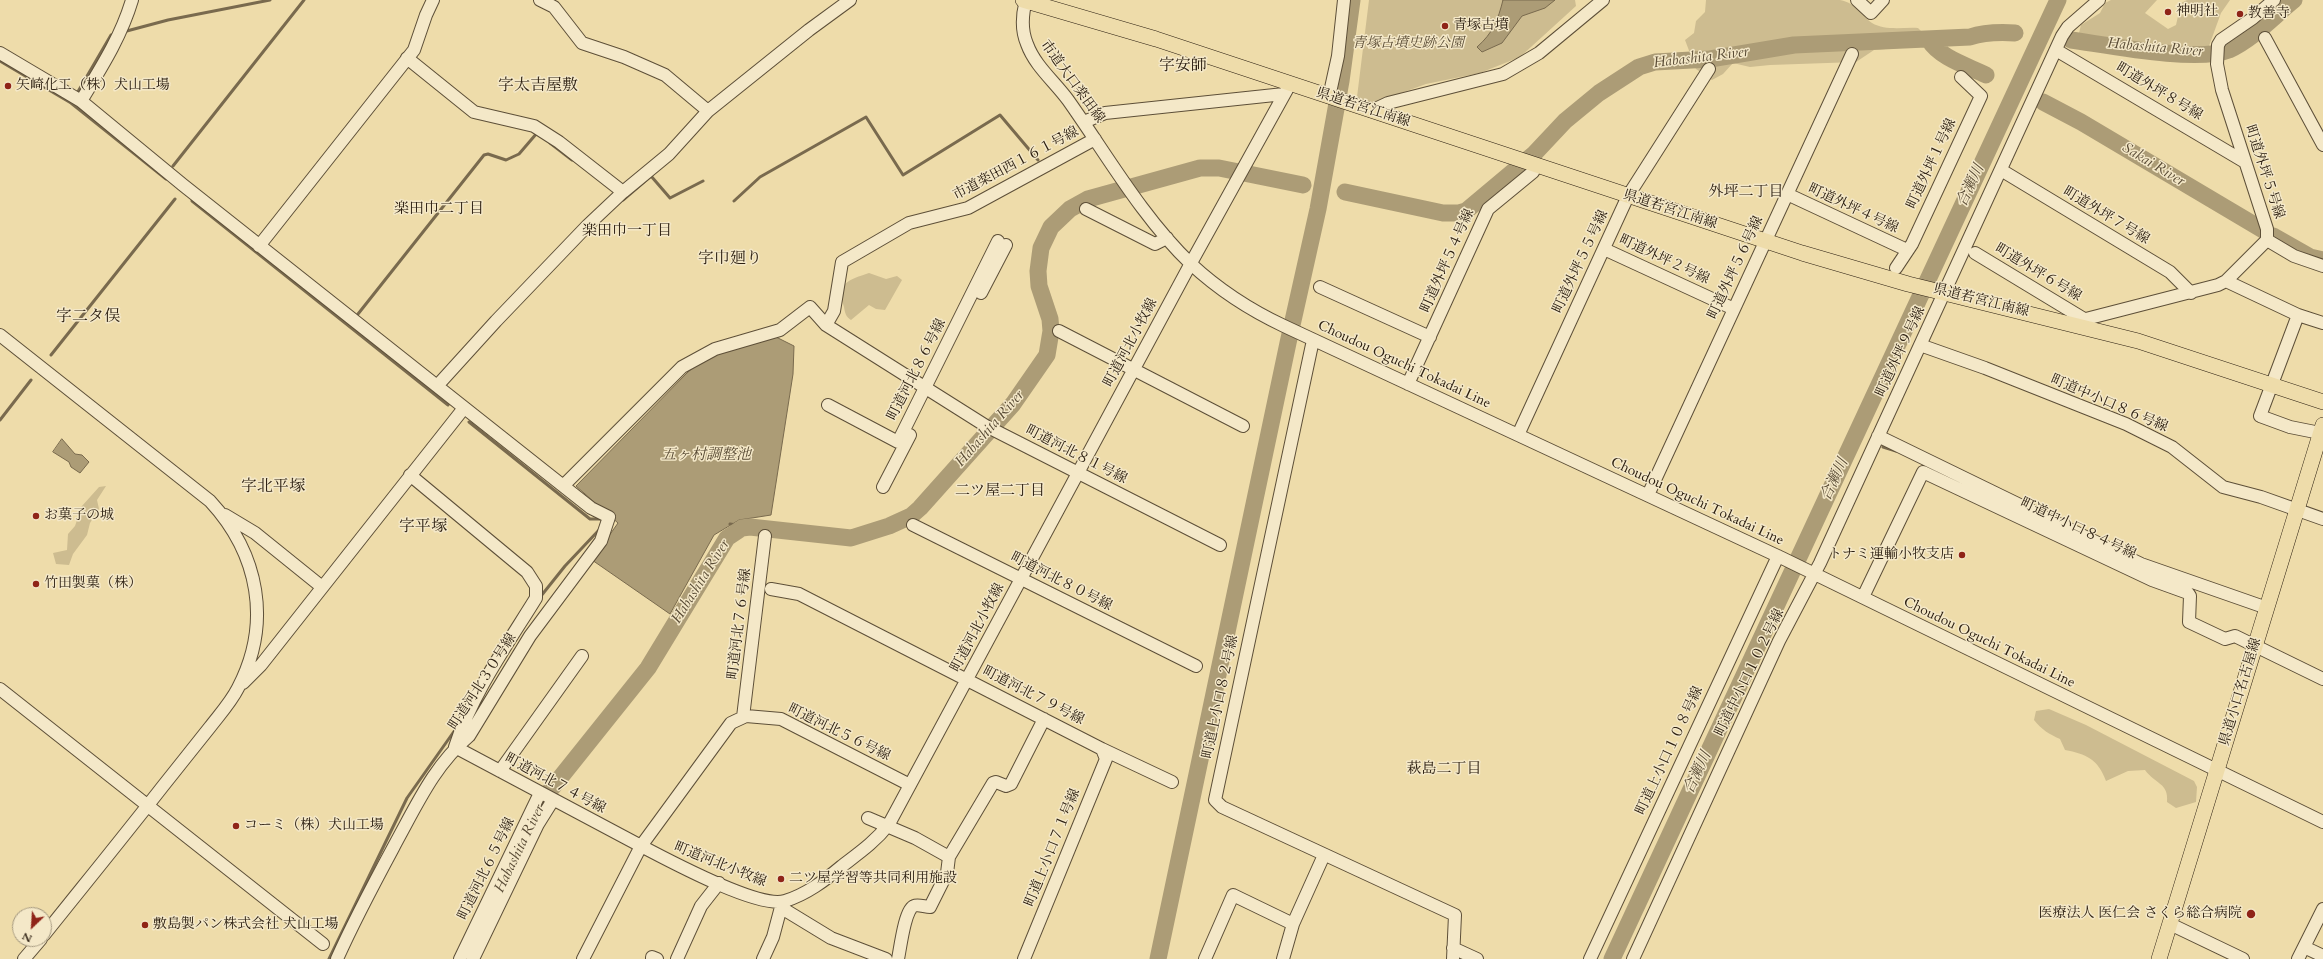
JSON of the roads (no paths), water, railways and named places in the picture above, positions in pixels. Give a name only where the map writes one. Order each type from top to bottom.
[{"type":"main road","name":"県道若宮江南線","points":[[1025,0],[1156,39],[1287,89],[1329,97],[1765,241],[1908,284],[2081,322],[2323,402]]},
{"type":"main road","name":"県道小口名古屋線","points":[[2159,959],[2322,429]]},
{"type":"street","points":[[82,101],[114,47],[125,23],[132,0]]},
{"type":"street","points":[[259,246],[414,50],[426,15],[433,0]]},
{"type":"street","points":[[540,0],[554,7],[582,43],[665,75],[708,111]]},
{"type":"street","points":[[438,386],[496,321],[588,225],[623,192],[669,154],[708,111],[809,30],[850,0]]},
{"type":"street","name":"市道大口楽田線","points":[[1025,0],[1022,20],[1024,36],[1029,51],[1084,122],[1105,153]]},
{"type":"street","points":[[1329,97],[1338,56],[1344,0]]},
{"type":"street","points":[[1371,111],[1388,103],[1503,74],[1539,53],[1604,0]]},
{"type":"street","points":[[1857,0],[1871,14],[1883,0]]},
{"type":"street","name":"町道外坪９号線","points":[[1814,573],[2056,50],[2067,29],[2099,0]]},
{"type":"street","name":"町道外坪５号線","points":[[2081,322],[2191,293],[2226,281],[2267,235],[2222,90],[2217,60],[2218,45],[2222,38],[2253,18],[2274,0]]},
{"type":"street","points":[[2265,38],[2323,145]]},
{"type":"street","name":"町道外坪８号線","points":[[2056,50],[2245,162]]},
{"type":"street","points":[[0,53],[82,101],[259,246],[563,486]]},
{"type":"street","name":"町道外坪５６号線","points":[[1648,495],[1852,54]]},
{"type":"street","points":[[407,58],[474,112],[534,126],[559,142],[623,192]]},
{"type":"street","name":"町道外坪５５号線","points":[[1518,435],[1628,196],[1709,69]]},
{"type":"street","name":"町道外坪１号線","points":[[1896,268],[1912,244],[1981,96],[1961,77]]},
{"type":"street","points":[[1084,122],[1105,113],[1287,89]]},
{"type":"street","name":"町道河北小牧線","points":[[641,846],[719,883],[758,899],[780,904],[823,882],[871,845],[887,827],[1287,89]]},
{"type":"street","name":"市道楽田西１６１号線","points":[[826,325],[834,311],[842,262],[909,223],[968,208],[1095,139]]},
{"type":"street","name":"Choudou Oguchi Tokadai Line","points":[[1105,153],[1136,199],[1167,238],[1191,264],[1231,296],[1284,326],[1814,573],[2323,822]]},
{"type":"street","name":"町道外坪５４号線","points":[[1408,384],[1488,209],[1533,172],[1535,165]]},
{"type":"street","name":"町道外坪７号線","points":[[2001,170],[2170,272],[2191,293]]},
{"type":"street","name":"町道外坪４号線","points":[[1787,194],[1907,250]]},
{"type":"street","points":[[1086,209],[1155,244],[1167,238]]},
{"type":"street","points":[[2267,235],[2294,256],[2323,266]]},
{"type":"street","points":[[883,487],[902,450],[928,390],[1002,243]]},
{"type":"street","name":"町道外坪２号線","points":[[1605,247],[1735,306]]},
{"type":"street","name":"町道外坪６号線","points":[[1975,253],[2081,322]]},
{"type":"street","points":[[2226,281],[2298,315],[2323,323]]},
{"type":"street","points":[[1320,287],[1430,338]]},
{"type":"street","name":"町道河北８１号線","points":[[563,486],[682,367],[715,349],[780,330],[810,307],[826,325],[986,426],[1220,545]]},
{"type":"street","points":[[2298,315],[2260,416],[2290,427],[2322,429]]},
{"type":"street","points":[[1058,331],[1243,426]]},
{"type":"street","points":[[0,335],[198,491],[220,512],[237,536],[245,553],[256,598],[255,640],[249,663],[238,688]]},
{"type":"street","name":"町道上小口８２号線","points":[[1313,340],[1215,798],[1216,802],[1222,807],[1455,915],[1453,954]]},
{"type":"street","name":"町道中小口８６号線","points":[[1920,345],[1985,368],[2126,424],[2172,447],[2223,487],[2261,497],[2323,519]]},
{"type":"street","name":"町道河北８６号線","points":[[902,450],[825,407],[898,442],[928,390]]},
{"type":"street","points":[[52,925],[147,806],[238,688],[260,665],[464,408]]},
{"type":"street","points":[[1878,436],[2141,564],[2267,608]]},
{"type":"street","name":"町道中小口８４号線","points":[[1863,598],[1923,472],[2152,580],[2188,593],[2190,596],[2189,622],[2225,639],[2235,636],[2256,642],[2323,679]]},
{"type":"street","points":[[410,475],[527,572],[536,586],[536,598],[484,684],[462,727],[455,747]]},
{"type":"street","name":"町道河北３０号線","points":[[337,959],[366,897],[432,776],[455,747],[469,736],[530,636],[601,541],[609,517],[591,508],[563,486]]},
{"type":"street","points":[[220,512],[255,533],[322,587]]},
{"type":"street","name":"町道河北８０号線","points":[[913,525],[1196,666]]},
{"type":"street","name":"町道河北７６号線","points":[[747,716],[766,536]]},
{"type":"street","name":"町道上小口１０８号線","points":[[1590,959],[1780,557]]},
{"type":"street","name":"町道中小口１０２号線","points":[[1633,959],[1779,641],[1814,573]]},
{"type":"street","name":"町道河北７９号線","points":[[771,590],[799,594],[1102,749],[1172,782]]},
{"type":"street","points":[[2256,642],[2323,669]]},
{"type":"street","points":[[500,771],[582,656]]},
{"type":"street","points":[[0,689],[323,944]]},
{"type":"street","points":[[583,959],[641,846],[731,723],[747,716]]},
{"type":"street","name":"町道河北５６号線","points":[[747,716],[781,719],[910,785]]},
{"type":"street","points":[[898,959],[909,912],[915,905],[930,907],[947,873],[949,857],[992,783],[996,782],[1006,786],[1011,784],[1044,719]]},
{"type":"street","name":"町道河北７４号線","points":[[455,747],[641,846]]},
{"type":"street","name":"町道上小口７１号線","points":[[1024,959],[1106,760],[1102,749]]},
{"type":"street","points":[[473,959],[538,824],[547,796]]},
{"type":"street","name":"町道河北６５号線","points":[[460,959],[547,796]]},
{"type":"street","points":[[868,818],[915,838],[949,857]]},
{"type":"street","points":[[1283,959],[1293,924],[1324,855]]},
{"type":"street","points":[[677,959],[701,906],[719,883]]},
{"type":"street","points":[[1205,959],[1233,896],[1293,924]]},
{"type":"street","points":[[763,959],[773,937],[780,904],[831,938],[886,959]]},
{"type":"street","points":[[2298,959],[2323,909]]},
{"type":"street","points":[[2170,924],[2243,959]]},
{"type":"street","points":[[24,959],[34,947]]},
{"type":"street","points":[[2304,947],[2323,956]]},
{"type":"street","points":[[1453,954],[1477,959]]},
{"type":"street","points":[[652,959],[652,957],[657,959]]},
{"type":"water","points":[[1503,0],[1555,0],[1545,8],[1522,16],[1502,43],[1482,52],[1477,47],[1483,42],[1494,26]]},
{"type":"water","name":"五ヶ村調整池","points":[[774,336],[794,346],[793,374],[771,515],[739,520],[714,535],[670,614],[592,560],[618,523],[576,486],[687,373],[705,357]]},
{"type":"water","points":[[62,439],[75,454],[82,455],[89,462],[80,473],[71,467],[69,462],[53,452]]},
{"type":"waterway","points":[[123,32],[168,20],[270,0]]},
{"type":"waterway","points":[[173,166],[304,0]]},
{"type":"waterway","points":[[1158,959],[1288,343],[1318,209],[1341,81],[1352,0]]},
{"type":"waterway","name":"合瀬川","points":[[1612,959],[2058,0]]},
{"type":"waterway","name":"Habashita River","points":[[2071,40],[2152,52],[2196,55],[2214,54],[2229,50],[2246,40],[2294,0]]},
{"type":"waterway","name":"Habashita River","points":[[1345,192],[1443,213],[1459,213],[1466,211],[1534,154],[1565,121],[1599,93],[1639,67],[1655,62],[1710,59],[1794,45],[1970,37],[1981,34],[2003,32],[2015,33]]},
{"type":"waterway","points":[[76,95],[111,35],[116,34]]},
{"type":"waterway","name":"Sakai River","points":[[1929,40],[1947,57],[1986,75]]},
{"type":"waterway","points":[[0,61],[71,103],[166,179]]},
{"type":"waterway","name":"Sakai River","points":[[2043,102],[2081,122],[2263,230]]},
{"type":"waterway","points":[[734,201],[760,177],[866,117],[903,175],[1000,115],[1038,160]]},
{"type":"waterway","points":[[358,314],[484,155],[488,154],[506,160],[519,154],[537,133],[539,135]]},
{"type":"waterway","points":[[550,143],[572,160]]},
{"type":"waterway","name":"Habashita River","points":[[527,835],[548,793],[648,668],[727,538],[742,528],[750,527],[851,538],[889,526],[911,516],[920,508],[1013,404],[1047,355],[1051,331],[1050,319],[1039,286],[1038,271],[1041,248],[1051,227],[1070,209],[1088,199],[1200,168],[1219,168],[1303,185]]},
{"type":"waterway","points":[[623,200],[651,176],[670,198],[703,181]]},
{"type":"waterway","points":[[51,355],[175,199]]},
{"type":"waterway","points":[[192,201],[448,405]]},
{"type":"waterway","name":"Sakai River","points":[[2273,236],[2310,257],[2323,260]]},
{"type":"waterway","points":[[0,420],[31,380]]},
{"type":"waterway","points":[[469,422],[590,519],[603,519]]},
{"type":"waterway","points":[[1883,447],[1896,451]]},
{"type":"waterway","name":"Habashita River","points":[[730,524],[750,527]]},
{"type":"waterway","points":[[541,596],[565,566],[599,530]]},
{"type":"waterway","points":[[329,959],[407,798],[455,730]]},
{"type":"place","name":"神明社","points":[[2168,12]]},
{"type":"place","name":"教善寺","points":[[2240,14]]},
{"type":"place","name":"青塚古墳","points":[[1445,26]]},
{"type":"place","name":"矢崎化工（株）犬山工場","points":[[8,86]]},
{"type":"place","name":"お菓子の城","points":[[36,516]]},
{"type":"place","name":"トナミ運輸小牧支店","points":[[1962,555]]},
{"type":"place","name":"竹田製菓（株）","points":[[36,584]]},
{"type":"place","name":"コーミ（株）犬山工場","points":[[236,826]]},
{"type":"place","name":"二ツ屋学習等共同利用施設","points":[[781,879]]},
{"type":"place","name":"医療法人 医仁会 さくら総合病院","points":[[2251,914]]},
{"type":"place","name":"敷島製パン株式会社 犬山工場","points":[[145,925]]},
{"type":"district","name":"字安師","points":[[1183,66]]},
{"type":"district","name":"字太吉屋敷","points":[[538,86]]},
{"type":"district","name":"外坪二丁目","points":[[1746,193]]},
{"type":"district","name":"楽田巾二丁目","points":[[439,210]]},
{"type":"district","name":"楽田巾一丁目","points":[[627,232]]},
{"type":"district","name":"字巾廻り","points":[[730,259]]},
{"type":"district","name":"字二タ俣","points":[[88,317]]},
{"type":"district","name":"字北平塚","points":[[273,487]]},
{"type":"district","name":"二ツ屋二丁目","points":[[1000,492]]},
{"type":"district","name":"字平塚","points":[[423,527]]},
{"type":"district","name":"萩島二丁目","points":[[1444,770]]},
{"type":"park label","name":"青塚古墳史跡公園","points":[[1408,44]]}]
